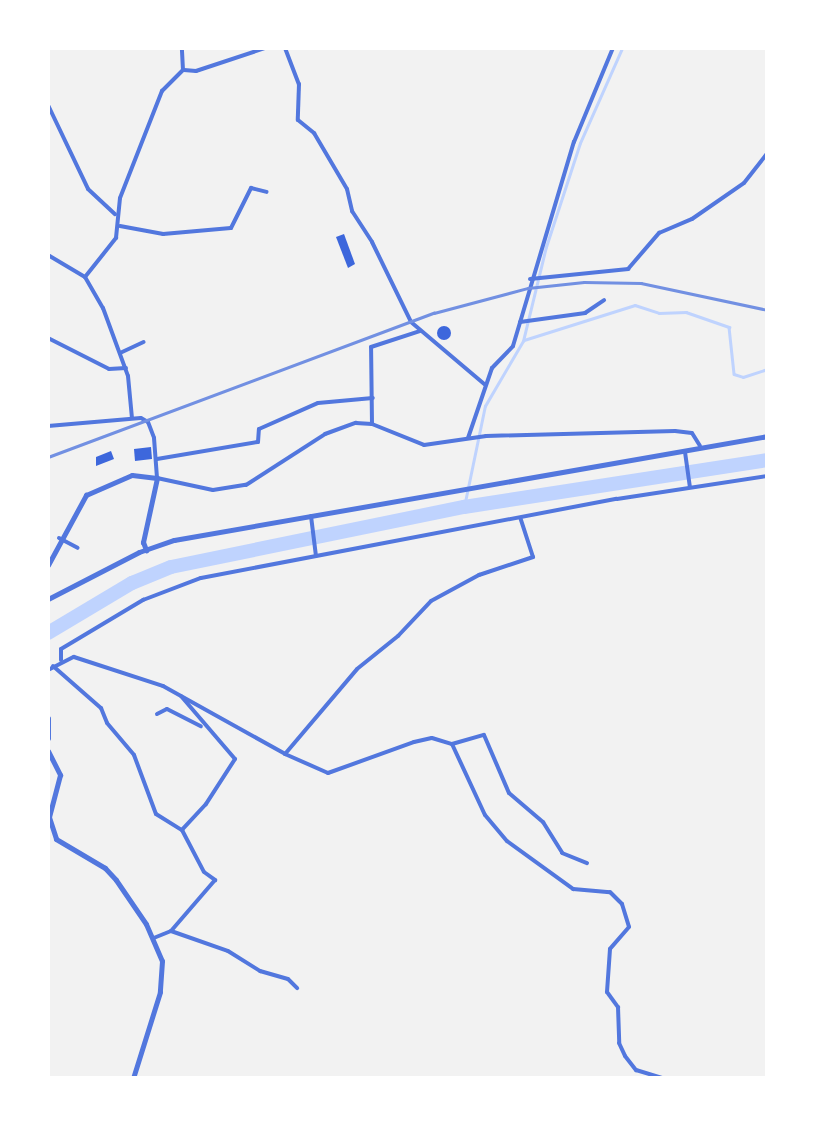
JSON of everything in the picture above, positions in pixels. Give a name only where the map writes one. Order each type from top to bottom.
[{"type":"street","points":[[182,48],[184,70]]},
{"type":"street","points":[[85,277],[114,242],[120,226],[120,198],[162,91],[184,70],[196,71],[265,48]]},
{"type":"street","points":[[286,48],[299,84],[298,120],[314,133],[347,189],[352,211],[420,331],[484,384]]},
{"type":"street","points":[[470,438],[484,384],[513,346],[524,322],[532,279],[574,142],[613,48]]},
{"type":"street","points":[[48,105],[88,188],[117,216]]},
{"type":"street","points":[[532,279],[628,269],[658,232],[692,219],[744,183],[768,152]]},
{"type":"street","points":[[120,226],[163,234],[232,228],[252,188],[268,192]]},
{"type":"street","points":[[48,255],[85,277],[126,368],[132,418]]},
{"type":"street","points":[[524,322],[586,314],[604,300]]},
{"type":"street","points":[[372,424],[371,346],[420,331]]},
{"type":"street","points":[[48,338],[109,369],[126,368]]},
{"type":"street","points":[[120,353],[144,342]]},
{"type":"street","points":[[157,460],[258,442],[259,428],[318,403],[372,398]]},
{"type":"street","points":[[48,426],[132,418],[144,420],[150,426],[157,478],[143,542],[146,550]]},
{"type":"street","points":[[48,565],[94,488],[132,475],[212,490],[246,485],[339,426],[372,424],[424,445],[486,436],[675,430],[692,433],[700,447]]},
{"type":"street","points":[[48,598],[174,540],[767,438]]},
{"type":"street","points":[[685,453],[690,485]]},
{"type":"street","points":[[61,660],[61,649],[172,586],[690,485],[768,476]]},
{"type":"street","points":[[285,754],[356,669],[398,636],[430,601],[479,575],[534,557],[520,517]]},
{"type":"street","points":[[311,518],[316,556]]},
{"type":"street","points":[[61,538],[78,548]]},
{"type":"street","points":[[154,938],[171,931],[216,883],[204,872],[182,830],[156,814],[134,755],[106,722],[100,706],[50,668],[61,660],[74,656],[163,686],[285,754],[328,773],[402,745],[432,738],[452,744],[484,736],[510,793],[543,822],[562,853],[587,863]]},
{"type":"street","points":[[180,696],[206,728],[232,751],[234,764],[182,830]]},
{"type":"street","points":[[157,714],[166,709],[206,728]]},
{"type":"street","points":[[48,718],[48,738]]},
{"type":"street","points":[[452,744],[485,815],[507,841],[573,889],[610,892],[622,904],[629,927],[610,949],[607,992],[618,1006],[619,1043],[636,1070],[663,1078]]},
{"type":"street","points":[[48,750],[60,775],[49,817],[56,839],[105,868],[154,938],[164,978],[133,1078]]},
{"type":"street","points":[[171,931],[228,951],[260,971],[288,979],[297,988]]},
{"type":"building","points":[[344,234],[355,264],[348,268],[336,237]]},
{"type":"building","points":[[444,326],[451,333],[444,340],[437,333]]},
{"type":"building","points":[[151,447],[152,459],[135,461],[134,449]]},
{"type":"building","points":[[111,451],[114,459],[96,466],[96,457]]},
{"type":"waterway","points":[[464,507],[485,406],[523,341],[546,247],[580,143],[622,48]]},
{"type":"waterway","points":[[524,340],[635,305],[659,313],[686,312],[729,327],[734,374],[743,377],[768,369]]},
{"type":"waterway","points":[[48,633],[132,583],[171,567],[464,507],[768,460]]},
{"type":"railway","points":[[48,457],[434,313],[528,288],[584,282],[641,283],[768,310]]}]
